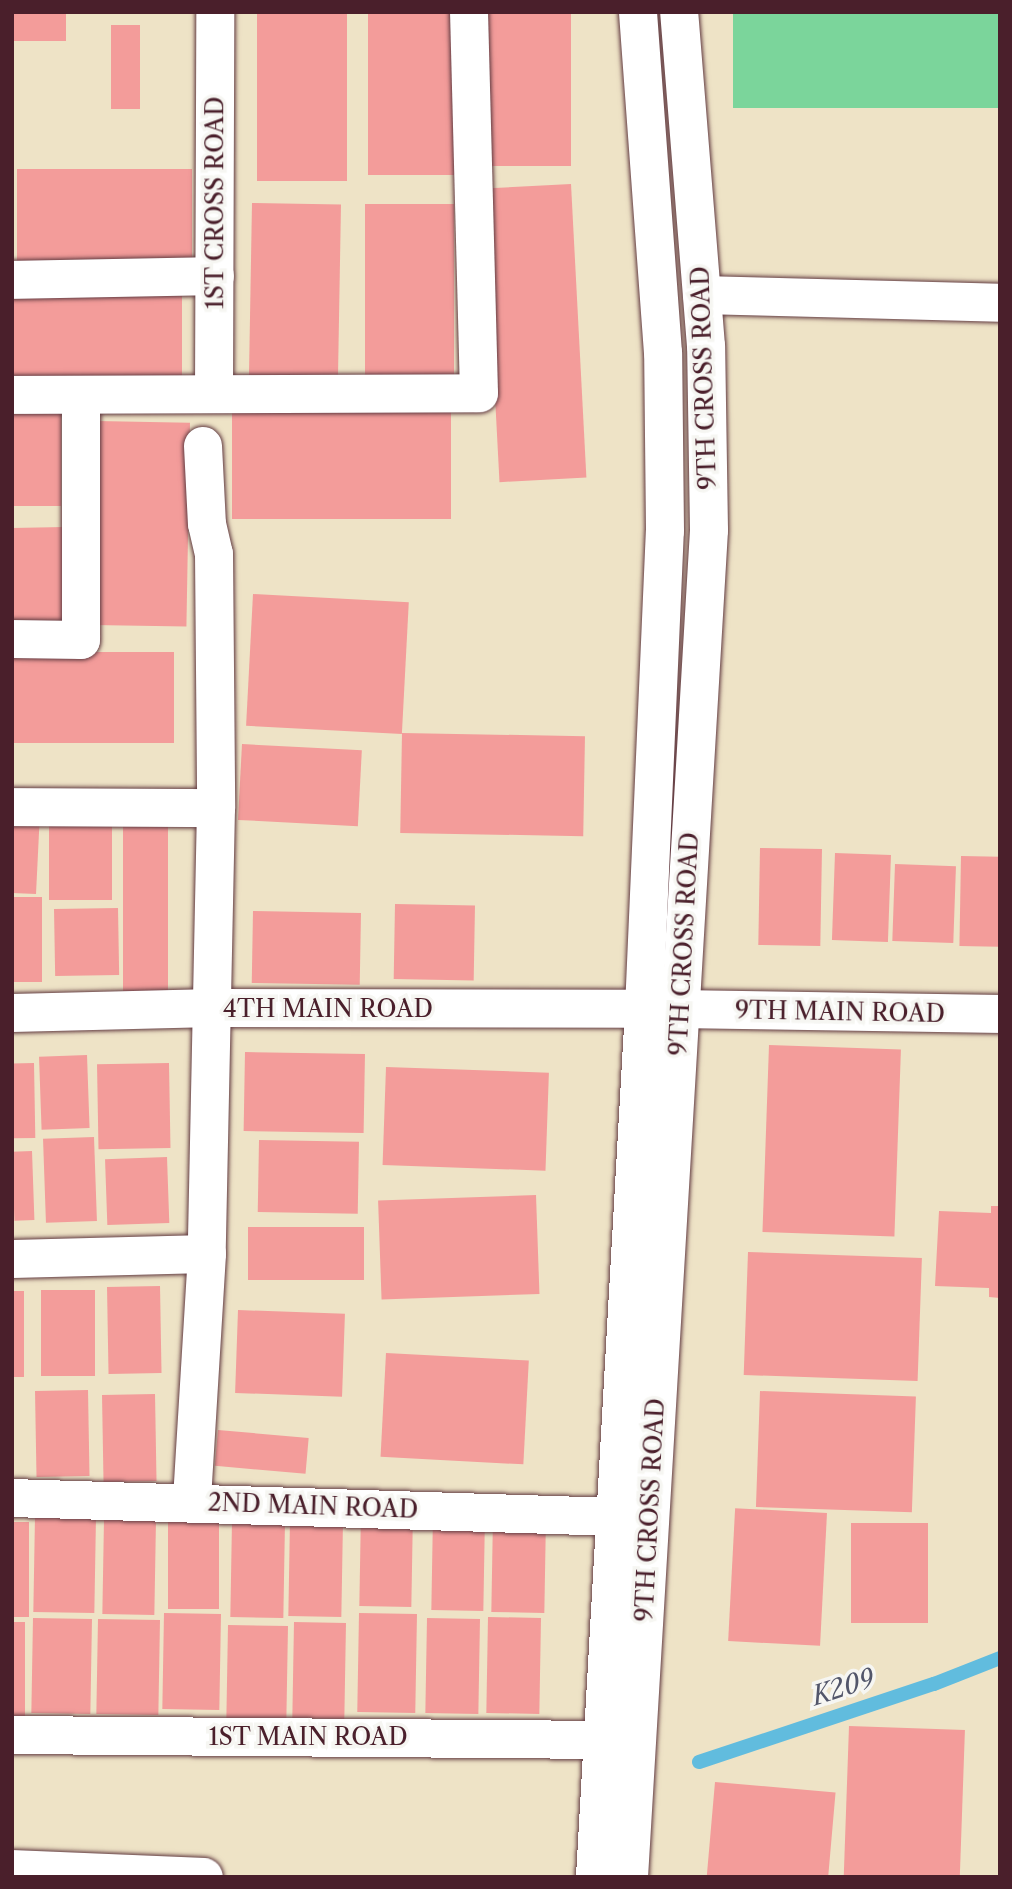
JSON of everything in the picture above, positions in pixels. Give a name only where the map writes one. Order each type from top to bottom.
[{"type":"street","name":"1ST CROSS ROAD","points":[[214,393],[215,12]]},
{"type":"street","points":[[12,395],[479,393],[469,12]]},
{"type":"street","name":"9TH CROSS ROAD","points":[[629,1877],[662,1009],[665,517],[663,353],[638,12]]},
{"type":"street","name":"9TH CROSS ROAD","points":[[595,1877],[615,1517],[709,530],[702,295],[679,12]]},
{"type":"street","points":[[12,280],[215,276]]},
{"type":"street","points":[[702,295],[1000,303]]},
{"type":"street","points":[[12,639],[80,640],[81,395]]},
{"type":"street","points":[[192,1502],[207,1254],[214,1008],[214,554],[207,524],[203,446]]},
{"type":"street","points":[[12,807],[216,808]]},
{"type":"street","name":"4TH MAIN ROAD","points":[[12,1013],[214,1008],[662,1009]]},
{"type":"street","name":"9TH MAIN ROAD","points":[[662,1009],[1000,1014]]},
{"type":"street","points":[[12,1259],[207,1254]]},
{"type":"street","name":"2ND MAIN ROAD","points":[[12,1498],[615,1517]]},
{"type":"street","name":"1ST MAIN ROAD","points":[[12,1735],[604,1740]]},
{"type":"street","points":[[12,1869],[204,1877]]},
{"type":"green space","points":[[733,12],[1000,12],[1000,108],[733,108]]},
{"type":"building","points":[[12,12],[66,12],[66,41],[12,41]]},
{"type":"building","points":[[257,12],[347,12],[347,181],[257,181]]},
{"type":"building","points":[[368,12],[457,12],[457,175],[368,175]]},
{"type":"building","points":[[480,12],[571,12],[571,166],[480,166]]},
{"type":"building","points":[[111,25],[140,25],[140,109],[111,109]]},
{"type":"building","points":[[17,169],[192,169],[192,263],[17,263]]},
{"type":"building","points":[[571,184],[586,478],[500,482],[484,189]]},
{"type":"building","points":[[252,203],[341,205],[338,378],[249,376]]},
{"type":"building","points":[[365,204],[454,204],[454,376],[365,376]]},
{"type":"building","points":[[12,285],[182,285],[182,377],[12,377]]},
{"type":"building","points":[[232,400],[451,400],[451,519],[232,519]]},
{"type":"building","points":[[12,412],[61,412],[61,506],[12,506]]},
{"type":"building","points":[[96,421],[190,423],[186,627],[92,625]]},
{"type":"building","points":[[64,527],[66,621],[14,622],[12,528]]},
{"type":"building","points":[[253,594],[409,602],[402,734],[246,726]]},
{"type":"building","points":[[13,652],[174,652],[174,743],[13,743]]},
{"type":"building","points":[[402,733],[585,736],[583,836],[400,833]]},
{"type":"building","points":[[242,744],[362,750],[358,826],[238,820]]},
{"type":"building","points":[[12,811],[40,812],[36,894],[12,893]]},
{"type":"building","points":[[49,817],[112,817],[112,900],[49,900]]},
{"type":"building","points":[[123,822],[168,822],[168,991],[123,991]]},
{"type":"building","points":[[760,848],[822,849],[820,946],[758,945]]},
{"type":"building","points":[[835,853],[891,855],[888,942],[832,940]]},
{"type":"building","points":[[961,856],[1000,857],[998,947],[959,946]]},
{"type":"building","points":[[895,864],[956,866],[953,943],[892,941]]},
{"type":"building","points":[[12,897],[42,897],[42,982],[12,982]]},
{"type":"building","points":[[395,904],[475,905],[474,980],[394,979]]},
{"type":"building","points":[[118,908],[119,975],[55,976],[54,909]]},
{"type":"building","points":[[253,911],[361,913],[360,985],[252,983]]},
{"type":"building","points":[[769,1045],[901,1050],[894,1236],[762,1232]]},
{"type":"building","points":[[245,1052],[365,1054],[364,1133],[244,1131]]},
{"type":"building","points":[[87,1055],[90,1128],[42,1130],[39,1057]]},
{"type":"building","points":[[12,1063],[34,1063],[35,1138],[13,1138]]},
{"type":"building","points":[[169,1063],[170,1148],[98,1149],[97,1064]]},
{"type":"building","points":[[386,1067],[549,1073],[545,1171],[383,1165]]},
{"type":"building","points":[[94,1137],[97,1221],[46,1223],[43,1139]]},
{"type":"building","points":[[259,1140],[359,1142],[358,1214],[258,1212]]},
{"type":"building","points":[[32,1151],[34,1220],[14,1221],[12,1152]]},
{"type":"building","points":[[167,1157],[169,1223],[107,1225],[105,1159]]},
{"type":"building","points":[[536,1195],[539,1294],[382,1299],[378,1201]]},
{"type":"building","points":[[991,1206],[1000,1206],[1000,1298],[989,1297],[989,1288],[935,1286],[939,1211],[991,1213]]},
{"type":"building","points":[[248,1227],[364,1227],[364,1280],[248,1280]]},
{"type":"building","points":[[748,1252],[922,1258],[918,1381],[744,1375]]},
{"type":"building","points":[[160,1286],[162,1373],[109,1374],[107,1287]]},
{"type":"building","points":[[41,1290],[95,1290],[95,1376],[41,1376]]},
{"type":"building","points":[[12,1291],[24,1291],[24,1377],[12,1377]]},
{"type":"building","points":[[238,1310],[345,1314],[342,1397],[235,1393]]},
{"type":"building","points":[[386,1353],[529,1360],[523,1464],[381,1457]]},
{"type":"building","points":[[88,1390],[90,1476],[37,1477],[35,1391]]},
{"type":"building","points":[[760,1391],[916,1396],[912,1512],[756,1507]]},
{"type":"building","points":[[155,1394],[157,1481],[104,1482],[102,1395]]},
{"type":"building","points":[[218,1430],[309,1438],[306,1474],[215,1466]]},
{"type":"building","points":[[735,1508],[827,1513],[820,1646],[728,1641]]},
{"type":"building","points":[[361,1510],[413,1511],[411,1607],[359,1606]]},
{"type":"building","points":[[168,1514],[219,1514],[219,1609],[168,1609]]},
{"type":"building","points":[[433,1514],[485,1515],[483,1611],[431,1610]]},
{"type":"building","points":[[35,1516],[96,1517],[94,1613],[33,1612]]},
{"type":"building","points":[[493,1516],[546,1517],[544,1613],[491,1612]]},
{"type":"building","points":[[104,1519],[156,1520],[154,1615],[102,1614]]},
{"type":"building","points":[[290,1520],[343,1521],[341,1617],[288,1616]]},
{"type":"building","points":[[232,1521],[285,1522],[283,1618],[230,1617]]},
{"type":"building","points":[[12,1522],[29,1522],[29,1617],[12,1617]]},
{"type":"building","points":[[851,1523],[928,1523],[928,1623],[851,1623]]},
{"type":"building","points":[[164,1613],[221,1614],[219,1710],[162,1709]]},
{"type":"building","points":[[359,1613],[417,1614],[415,1713],[357,1712]]},
{"type":"building","points":[[488,1617],[541,1618],[539,1714],[486,1713]]},
{"type":"building","points":[[33,1618],[92,1619],[90,1714],[31,1713]]},
{"type":"building","points":[[427,1618],[480,1619],[478,1714],[425,1713]]},
{"type":"building","points":[[98,1619],[160,1620],[158,1715],[96,1714]]},
{"type":"building","points":[[12,1622],[25,1622],[25,1718],[12,1718]]},
{"type":"building","points":[[294,1622],[346,1623],[344,1719],[292,1718]]},
{"type":"building","points":[[228,1625],[288,1626],[286,1722],[226,1721]]},
{"type":"building","points":[[849,1726],[965,1730],[960,1877],[844,1877]]},
{"type":"building","points":[[715,1782],[836,1793],[828,1877],[707,1877]]},
{"type":"waterway","name":"K209","points":[[699,1762],[934,1684],[1000,1658]]}]
